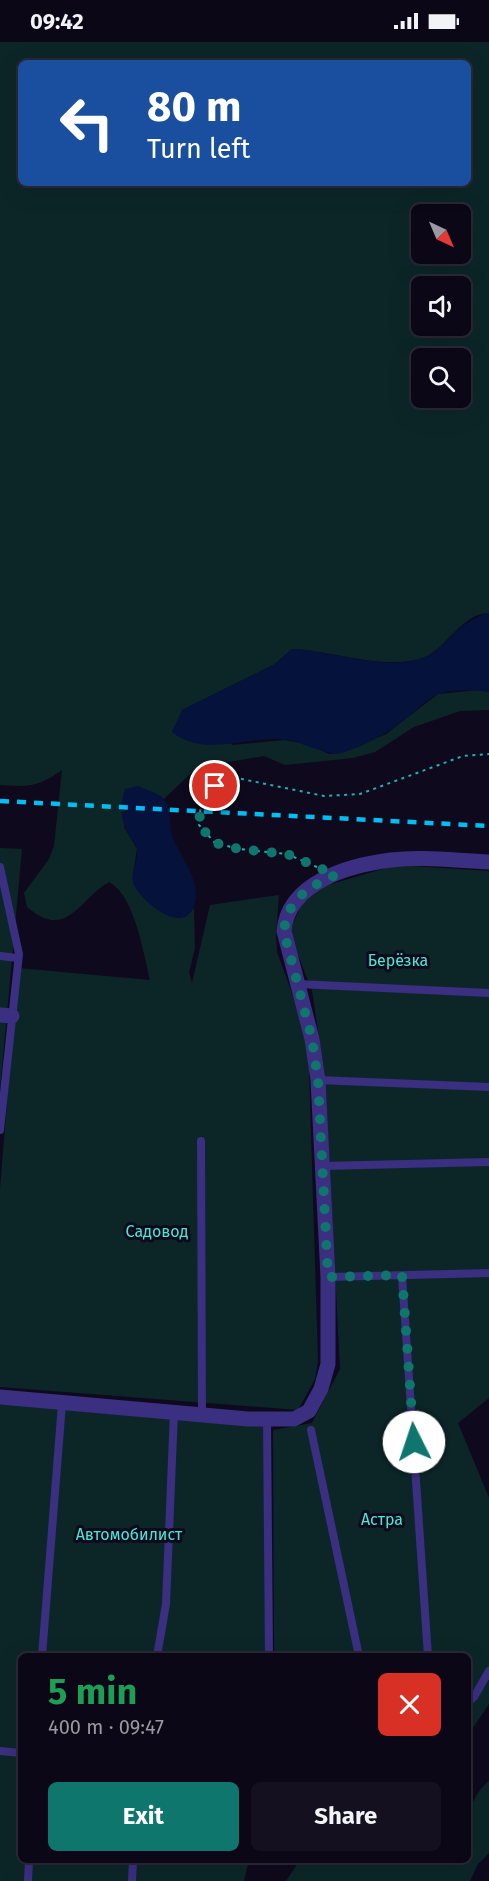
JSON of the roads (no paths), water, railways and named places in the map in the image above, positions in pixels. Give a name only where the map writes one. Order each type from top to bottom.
[{"type":"street","points":[[0,1396],[62,1404],[267,1420],[302,1417],[309,1410],[321,1389],[328,1364],[328,1277],[318,1080],[298,984],[284,932],[287,914],[305,891],[336,875],[393,860],[489,862]]},
{"type":"lane","points":[[0,867],[18,958],[6,1016],[0,1130]]},
{"type":"lane","points":[[0,956],[18,958]]},
{"type":"lane","points":[[298,984],[489,993]]},
{"type":"lane","points":[[318,1080],[489,1087]]},
{"type":"lane","points":[[201,1141],[202,1415]]},
{"type":"lane","points":[[322,1166],[489,1162]]},
{"type":"lane","points":[[328,1277],[489,1273]]},
{"type":"lane","points":[[402,1275],[428,1653]]},
{"type":"lane","points":[[42,1653],[62,1404]]},
{"type":"lane","points":[[158,1653],[166,1604],[174,1412]]},
{"type":"lane","points":[[267,1420],[269,1653]]},
{"type":"lane","points":[[311,1430],[359,1653]]},
{"type":"lane","points":[[471,1700],[489,1671]]},
{"type":"lane","points":[[0,1751],[18,1753]]},
{"type":"lane","points":[[28,1881],[29,1863]]},
{"type":"lane","points":[[132,1881],[133,1863]]},
{"type":"water","points":[[489,613],[489,692],[470,690],[444,692],[427,700],[385,733],[350,750],[329,753],[288,740],[274,739],[214,745],[199,744],[185,740],[172,732],[182,710],[275,664],[292,649],[377,662],[410,661],[430,655],[461,627]]},
{"type":"water","points":[[138,786],[158,794],[166,802],[173,838],[196,888],[194,906],[189,914],[181,918],[172,917],[154,907],[145,900],[134,885],[137,849],[124,825],[121,808],[125,789]]},
{"type":"railway","points":[[0,801],[489,826]]},
{"type":"park label","name":"Берёзка","points":[[398,960]]},
{"type":"park label","name":"Садовод","points":[[157,1231]]},
{"type":"park label","name":"Астра","points":[[382,1519]]},
{"type":"park label","name":"Автомобилист","points":[[129,1534]]}]
